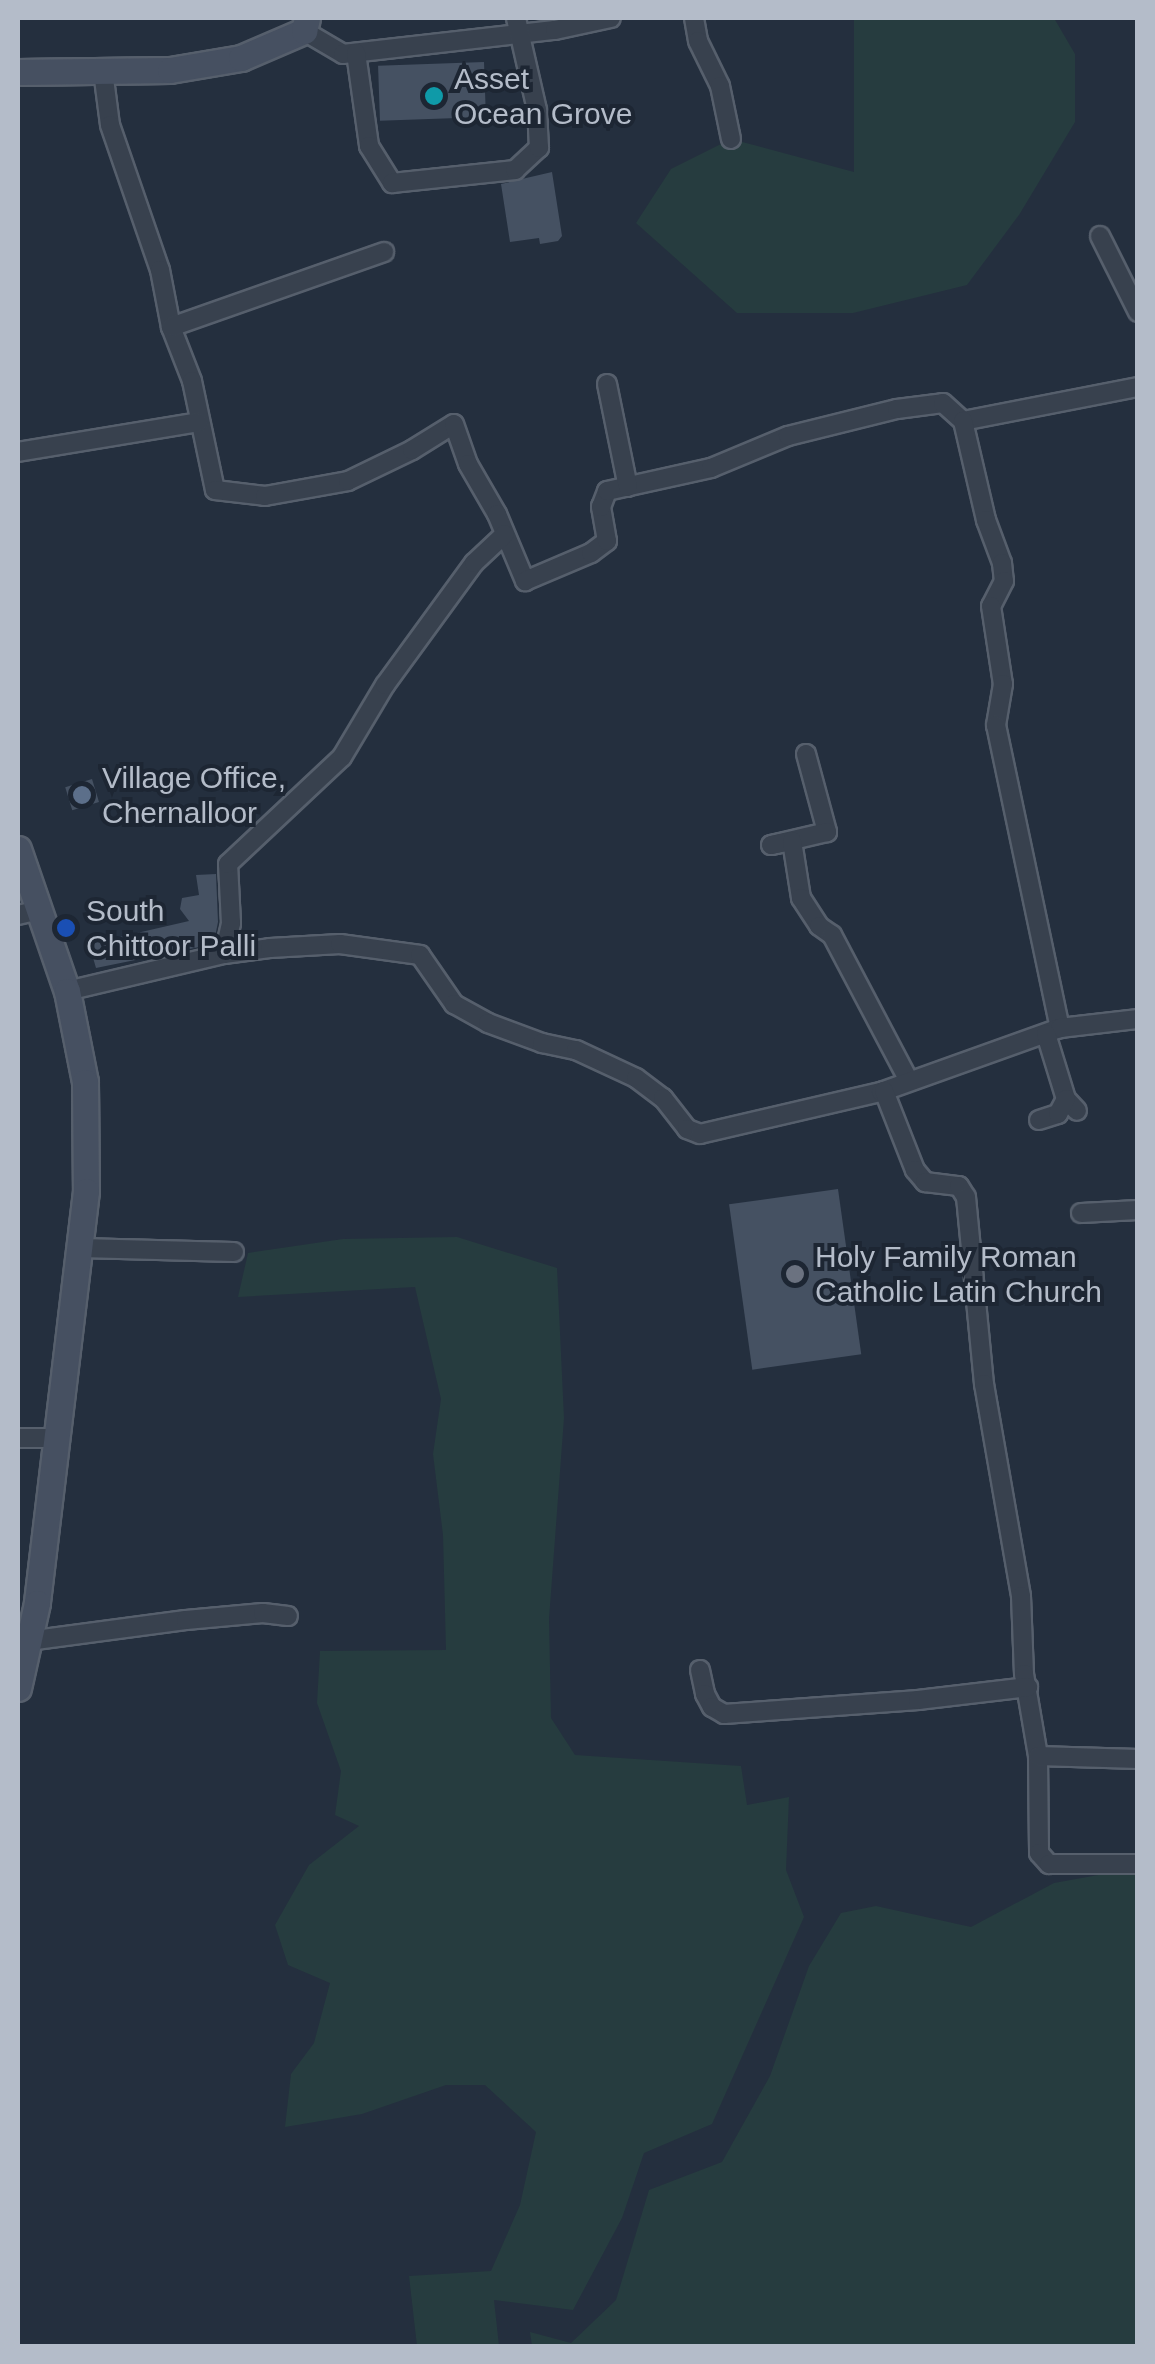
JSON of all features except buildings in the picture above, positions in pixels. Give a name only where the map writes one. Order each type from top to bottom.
[{"type":"main road","points":[[18,72],[170,70],[241,58],[305,24]]},
{"type":"main road","points":[[18,849],[29,913],[67,991],[85,1082],[86,1191],[37,1603],[18,1688]]},
{"type":"street","points":[[305,24],[330,49],[356,54],[518,26],[611,18]]},
{"type":"street","points":[[694,18],[698,41],[720,86],[731,139]]},
{"type":"street","points":[[356,54],[370,146],[392,183],[516,170],[539,148],[537,110],[518,26]]},
{"type":"street","points":[[103,71],[110,126],[160,270],[171,328],[192,381],[215,490],[248,496],[348,480],[412,450],[454,424],[468,464],[525,582],[591,554],[607,541],[600,507],[607,491],[712,468],[788,436],[897,409],[943,403],[963,422],[986,520],[1002,563],[1004,582],[991,606],[1003,684],[996,725],[1053,1031],[1071,1105],[1039,1120]]},
{"type":"street","points":[[1100,236],[1138,312]]},
{"type":"street","points":[[171,328],[384,252]]},
{"type":"street","points":[[606,384],[628,487]]},
{"type":"street","points":[[963,422],[1138,387]]},
{"type":"street","points":[[18,452],[198,422]]},
{"type":"street","points":[[224,954],[231,923],[228,864],[342,756],[385,684],[474,563],[505,534]]},
{"type":"street","points":[[806,754],[827,832],[771,844],[792,841],[801,898],[819,926],[832,935],[909,1080]]},
{"type":"street","points":[[67,991],[224,954],[340,944],[420,955],[454,1004],[488,1023],[542,1043],[576,1050],[636,1078],[663,1098],[687,1130],[700,1134],[884,1091],[1053,1031],[1138,1018]]},
{"type":"street","points":[[884,1091],[916,1170],[925,1182],[959,1186],[966,1197],[977,1336],[1021,1596],[1038,1756],[1041,1858],[1049,1864],[1138,1864]]},
{"type":"street","points":[[1081,1213],[1138,1210]]},
{"type":"street","points":[[80,1248],[234,1252]]},
{"type":"street","points":[[18,1438],[57,1438]]},
{"type":"street","points":[[28,1641],[186,1620],[263,1613],[288,1616]]},
{"type":"street","points":[[700,1670],[712,1707],[724,1714],[918,1700],[1028,1687]]},
{"type":"street","points":[[1038,1756],[1138,1758]]},
{"type":"green space","points":[[854,18],[1054,18],[1075,54],[1075,122],[1019,215],[967,285],[853,313],[737,313],[636,223],[671,169],[731,139],[854,172]]},
{"type":"green space","points":[[457,1237],[557,1268],[564,1418],[549,1619],[551,1718],[575,1755],[741,1766],[747,1805],[789,1797],[786,1870],[804,1917],[712,2124],[644,2153],[622,2218],[573,2310],[494,2300],[499,2346],[417,2346],[409,2276],[491,2271],[520,2205],[536,2132],[485,2085],[446,2085],[362,2114],[285,2127],[291,2074],[314,2043],[330,1983],[288,1965],[275,1925],[309,1865],[359,1826],[335,1815],[341,1771],[317,1703],[320,1651],[446,1650],[443,1535],[433,1454],[441,1399],[415,1287],[238,1297],[248,1253],[343,1239]]},
{"type":"green space","points":[[1137,1868],[1137,2346],[532,2346],[530,2332],[571,2343],[616,2300],[649,2190],[722,2162],[770,2076],[809,1966],[841,1913],[876,1906],[971,1927],[1054,1883]]},
{"type":"place","name":"Asset Ocean Grove","points":[[434,96]]},
{"type":"place","name":"Village Office, Chernalloor","points":[[82,795]]},
{"type":"place","name":"South Chittoor Palli","points":[[66,928]]},
{"type":"place","name":"Holy Family Roman Catholic Latin Church","points":[[795,1274]]}]
